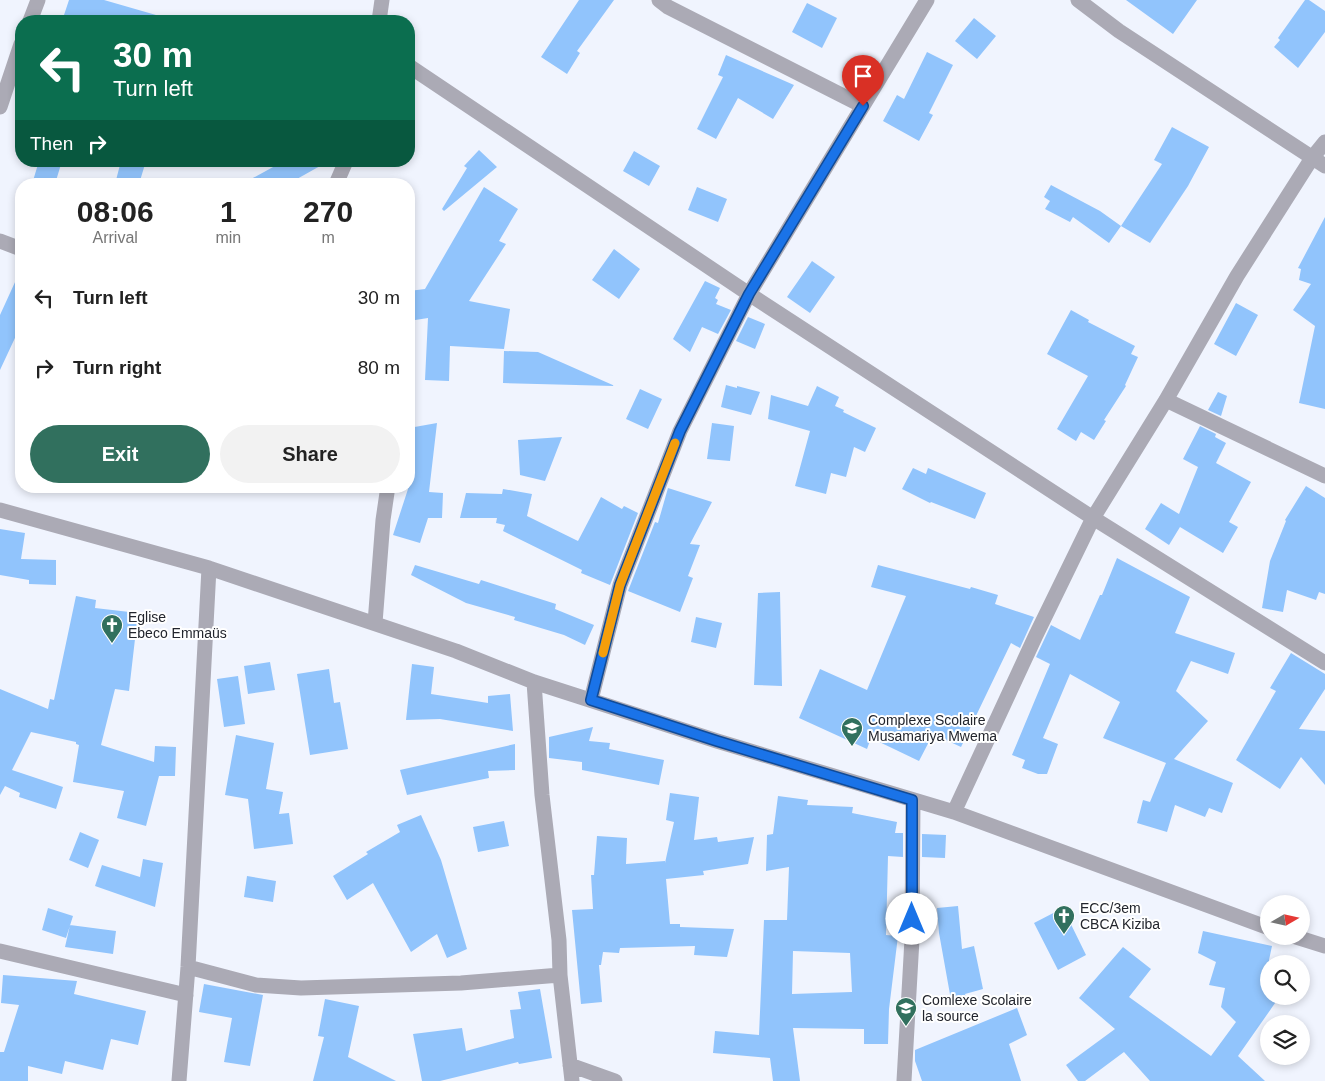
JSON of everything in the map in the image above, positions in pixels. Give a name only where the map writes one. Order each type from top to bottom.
[{"type":"street","points":[[32,15],[38,0]]},
{"type":"street","points":[[380,15],[382,0]]},
{"type":"street","points":[[660,0],[668,7],[863,106]]},
{"type":"street","points":[[591,700],[620,585],[680,431],[749,294],[927,0]]},
{"type":"street","points":[[1078,0],[1119,31],[1319,162]]},
{"type":"street","points":[[0,107],[15,62]]},
{"type":"street","points":[[415,70],[749,294],[1093,518],[1325,663]]},
{"type":"street","points":[[954,812],[1036,635],[1093,518],[1166,400],[1236,276],[1319,162],[1325,142]]},
{"type":"street","points":[[0,241],[15,247]]},
{"type":"street","points":[[1166,400],[1325,476]]},
{"type":"street","points":[[375,623],[387,493]]},
{"type":"street","points":[[0,510],[208,568],[456,651],[534,682],[717,741],[954,812],[1260,925]]},
{"type":"street","points":[[179,1081],[188,968],[208,568]]},
{"type":"street","points":[[534,682],[541,786],[559,940],[560,975],[572,1081]]},
{"type":"street","points":[[904,1081],[912,939],[912,800]]},
{"type":"street","points":[[1310,941],[1325,946]]},
{"type":"street","points":[[0,951],[186,995]]},
{"type":"street","points":[[188,968],[256,985],[301,988],[461,982],[560,975]]},
{"type":"street","points":[[570,1065],[614,1081]]},
{"type":"building","points":[[69,0],[104,0],[156,15],[64,15]]},
{"type":"building","points":[[579,0],[614,0],[577,51],[580,53],[567,74],[541,57]]},
{"type":"building","points":[[1126,0],[1197,0],[1173,34]]},
{"type":"building","points":[[1305,0],[1309,0],[1325,11],[1325,32],[1298,68],[1274,47],[1280,40],[1278,38]]},
{"type":"building","points":[[807,3],[837,18],[822,48],[792,32]]},
{"type":"building","points":[[974,18],[996,36],[977,59],[955,41]]},
{"type":"building","points":[[927,52],[953,65],[929,113],[933,115],[919,141],[883,121],[897,95],[904,99]]},
{"type":"building","points":[[726,55],[794,85],[773,119],[738,98],[716,139],[697,129],[723,77],[718,75]]},
{"type":"building","points":[[1172,127],[1209,147],[1188,186],[1150,243],[1121,226],[1162,164],[1154,160]]},
{"type":"building","points":[[479,150],[497,167],[444,211],[442,209],[467,168],[464,166]]},
{"type":"building","points":[[634,151],[660,166],[649,186],[623,171]]},
{"type":"building","points":[[37,167],[60,167],[57,178],[34,178]]},
{"type":"building","points":[[119,167],[144,167],[141,178],[117,178]]},
{"type":"building","points":[[273,167],[318,167],[299,178],[253,178]]},
{"type":"building","points":[[1051,185],[1100,211],[1121,226],[1109,243],[1073,217],[1070,222],[1045,209],[1050,201],[1044,197]]},
{"type":"building","points":[[484,187],[518,209],[499,241],[506,244],[469,301],[510,309],[504,349],[450,346],[449,381],[425,380],[428,318],[415,320],[415,290],[425,289]]},
{"type":"building","points":[[697,187],[727,199],[718,222],[688,210]]},
{"type":"building","points":[[1325,217],[1325,409],[1299,403],[1315,326],[1293,310],[1311,284],[1299,280],[1301,269],[1298,268]]},
{"type":"building","points":[[614,249],[640,269],[619,299],[592,280]]},
{"type":"building","points":[[812,261],[835,277],[810,313],[787,297]]},
{"type":"building","points":[[705,281],[720,288],[715,298],[718,300],[716,304],[731,310],[718,334],[702,327],[690,352],[673,339]]},
{"type":"building","points":[[15,282],[15,338],[0,370],[0,315]]},
{"type":"building","points":[[1236,303],[1258,315],[1236,356],[1214,344]]},
{"type":"building","points":[[1071,310],[1089,320],[1088,322],[1135,346],[1131,354],[1138,357],[1126,386],[1104,420],[1106,421],[1094,440],[1081,432],[1076,441],[1057,429],[1088,376],[1047,354]]},
{"type":"building","points":[[748,317],[765,324],[755,349],[736,341]]},
{"type":"building","points":[[504,351],[538,352],[615,386],[503,383]]},
{"type":"building","points":[[726,385],[760,392],[751,415],[721,407]]},
{"type":"building","points":[[817,386],[839,397],[835,406],[844,410],[843,412],[876,428],[865,452],[854,447],[846,477],[831,473],[826,494],[795,486],[810,431],[768,419],[771,395],[808,406]]},
{"type":"building","points":[[640,389],[662,399],[648,429],[626,419]]},
{"type":"building","points":[[1218,392],[1227,396],[1221,416],[1208,410]]},
{"type":"building","points":[[437,423],[429,492],[443,493],[442,518],[428,518],[420,543],[393,535],[407,493],[415,493],[415,427]]},
{"type":"building","points":[[712,423],[734,426],[730,461],[707,459]]},
{"type":"building","points":[[1200,426],[1216,434],[1215,437],[1226,443],[1216,463],[1251,482],[1229,522],[1238,527],[1223,553],[1180,527],[1169,545],[1145,529],[1161,503],[1179,514],[1198,467],[1183,459]]},
{"type":"building","points":[[562,437],[545,481],[520,475],[518,440]]},
{"type":"building","points":[[913,468],[926,474],[928,468],[986,493],[975,519],[930,503],[902,489]]},
{"type":"building","points":[[1306,486],[1325,498],[1325,594],[1319,592],[1316,600],[1287,590],[1283,612],[1262,608],[1270,561],[1285,520]]},
{"type":"building","points":[[668,488],[712,502],[690,544],[700,545],[688,576],[693,578],[680,612],[628,591],[655,522],[658,523]]},
{"type":"building","points":[[503,489],[532,494],[527,516],[578,541],[601,497],[622,509],[624,506],[638,513],[610,585],[581,573],[582,570],[503,531],[505,525],[496,523],[497,518],[460,518],[466,493],[502,494]]},
{"type":"building","points":[[0,529],[25,533],[21,559],[56,560],[56,585],[29,584],[29,580],[0,575]]},
{"type":"building","points":[[1117,558],[1190,597],[1175,633],[1235,653],[1228,674],[1191,661],[1176,691],[1208,721],[1174,759],[1233,783],[1222,813],[1209,808],[1205,817],[1175,805],[1167,832],[1137,823],[1143,800],[1150,802],[1166,763],[1103,738],[1120,702],[1070,674],[1043,738],[1058,744],[1047,774],[1038,774],[1022,768],[1025,760],[1012,755],[1050,664],[1036,657],[1051,625],[1080,640],[1100,595],[1102,595]]},
{"type":"building","points":[[415,565],[479,584],[481,580],[556,604],[555,609],[594,625],[585,645],[564,635],[514,620],[515,617],[466,603],[411,575]]},
{"type":"building","points":[[878,565],[998,595],[995,604],[1034,617],[1020,648],[1011,643],[961,747],[933,734],[919,761],[871,738],[867,749],[799,718],[820,669],[867,690],[906,596],[871,587]]},
{"type":"building","points":[[780,592],[782,686],[754,685],[758,593]]},
{"type":"building","points":[[76,596],[96,600],[95,608],[138,613],[129,691],[115,689],[101,745],[154,762],[155,746],[176,747],[175,776],[159,776],[146,826],[117,818],[124,791],[73,782],[79,745],[76,742],[31,732],[12,770],[63,787],[56,809],[19,797],[20,793],[5,786],[0,795],[0,689],[48,709],[50,699],[54,700]]},
{"type":"building","points":[[696,617],[722,623],[716,648],[691,642]]},
{"type":"building","points":[[1291,653],[1325,674],[1325,689],[1299,729],[1325,731],[1325,785],[1301,757],[1280,789],[1236,760],[1276,691],[1270,688]]},
{"type":"building","points":[[270,662],[275,690],[248,694],[244,666]]},
{"type":"building","points":[[412,664],[434,667],[431,694],[488,703],[488,696],[510,694],[513,731],[440,719],[406,720]]},
{"type":"building","points":[[329,669],[334,703],[340,702],[348,749],[310,755],[297,674]]},
{"type":"building","points":[[238,676],[245,724],[224,727],[217,679]]},
{"type":"building","points":[[593,727],[589,741],[610,743],[609,749],[664,760],[659,785],[582,770],[582,762],[549,758],[549,737]]},
{"type":"building","points":[[236,735],[274,743],[266,789],[283,792],[279,814],[289,813],[293,844],[254,849],[248,799],[225,795]]},
{"type":"building","points":[[515,744],[515,770],[488,771],[489,778],[407,795],[400,770]]},
{"type":"building","points":[[670,793],[699,797],[694,840],[717,837],[718,842],[754,837],[748,864],[703,871],[704,875],[666,879],[670,924],[680,924],[680,927],[734,929],[727,957],[694,955],[695,946],[620,948],[619,953],[603,952],[601,965],[599,965],[602,1002],[581,1004],[572,910],[593,909],[591,875],[594,875],[597,836],[627,838],[626,864],[665,861],[665,863],[674,822],[666,820]]},
{"type":"building","points":[[778,796],[808,800],[807,805],[853,807],[852,813],[897,822],[895,833],[903,833],[903,857],[888,856],[886,935],[898,936],[889,1009],[888,1044],[864,1044],[864,1029],[793,1028],[800,1081],[773,1081],[770,1058],[713,1053],[715,1031],[759,1035],[764,920],[787,920],[789,867],[766,871],[767,835],[773,834]],"holes":[[[793,951],[850,953],[852,992],[792,994]]]},
{"type":"building","points":[[421,815],[441,860],[467,949],[447,958],[437,934],[411,952],[373,883],[347,900],[333,876],[368,854],[366,852],[400,832],[397,825]]},
{"type":"building","points":[[504,821],[509,846],[478,852],[473,827]]},
{"type":"building","points":[[80,832],[99,840],[88,868],[69,860]]},
{"type":"building","points":[[922,834],[946,835],[945,858],[922,857]]},
{"type":"building","points":[[143,859],[163,863],[155,907],[95,886],[102,865],[140,877]]},
{"type":"building","points":[[247,876],[276,881],[273,902],[244,897]]},
{"type":"building","points":[[958,906],[962,949],[974,946],[983,989],[965,994],[966,998],[951,1000],[939,933],[937,908]]},
{"type":"building","points":[[48,908],[73,916],[66,938],[42,930]]},
{"type":"building","points":[[1063,908],[1086,955],[1058,970],[1034,923]]},
{"type":"building","points":[[70,925],[116,931],[113,954],[65,947]]},
{"type":"building","points":[[1203,931],[1260,943],[1260,945],[1272,946],[1270,955],[1260,955],[1260,1005],[1274,1005],[1267,1015],[1260,1015],[1260,1025],[1238,1056],[1265,1081],[1150,1081],[1124,1052],[1085,1081],[1078,1081],[1066,1065],[1115,1029],[1079,998],[1123,947],[1151,969],[1129,997],[1211,1056],[1236,1022],[1221,1007],[1225,988],[1209,985],[1216,962],[1198,953]]},
{"type":"building","points":[[3,975],[77,981],[74,994],[146,1011],[138,1045],[111,1039],[103,1070],[65,1061],[62,1074],[28,1066],[28,1081],[0,1081],[0,1052],[4,1052],[19,1005],[1,1003]]},
{"type":"building","points":[[204,984],[263,995],[250,1066],[224,1062],[232,1018],[199,1012]]},
{"type":"building","points":[[540,989],[552,1058],[519,1064],[518,1062],[440,1081],[422,1081],[413,1034],[462,1028],[466,1051],[514,1038],[510,1010],[521,1009],[518,992]]},
{"type":"building","points":[[325,999],[359,1006],[348,1057],[396,1081],[313,1081],[324,1037],[318,1036]]},
{"type":"building","points":[[1017,1008],[1027,1035],[1009,1044],[1021,1081],[922,1081],[915,1061],[915,1050]]},
{"type":"slow traffic","points":[[603,653],[620,585],[675,443]]},
{"type":"place","name":"Eglise Ebeco Emmaüs","points":[[112,644]]},
{"type":"place","name":"Complexe Scolaire Musamariya Mwema","points":[[852,747]]},
{"type":"place","name":"ECC/3em CBCA Kiziba","points":[[1064,935]]},
{"type":"place","name":"Comlexe Scolaire la source","points":[[906,1027]]},
{"type":"route","points":[[863,106],[749,294],[680,431],[620,585],[591,700],[717,741],[912,800],[912,919]]}]
